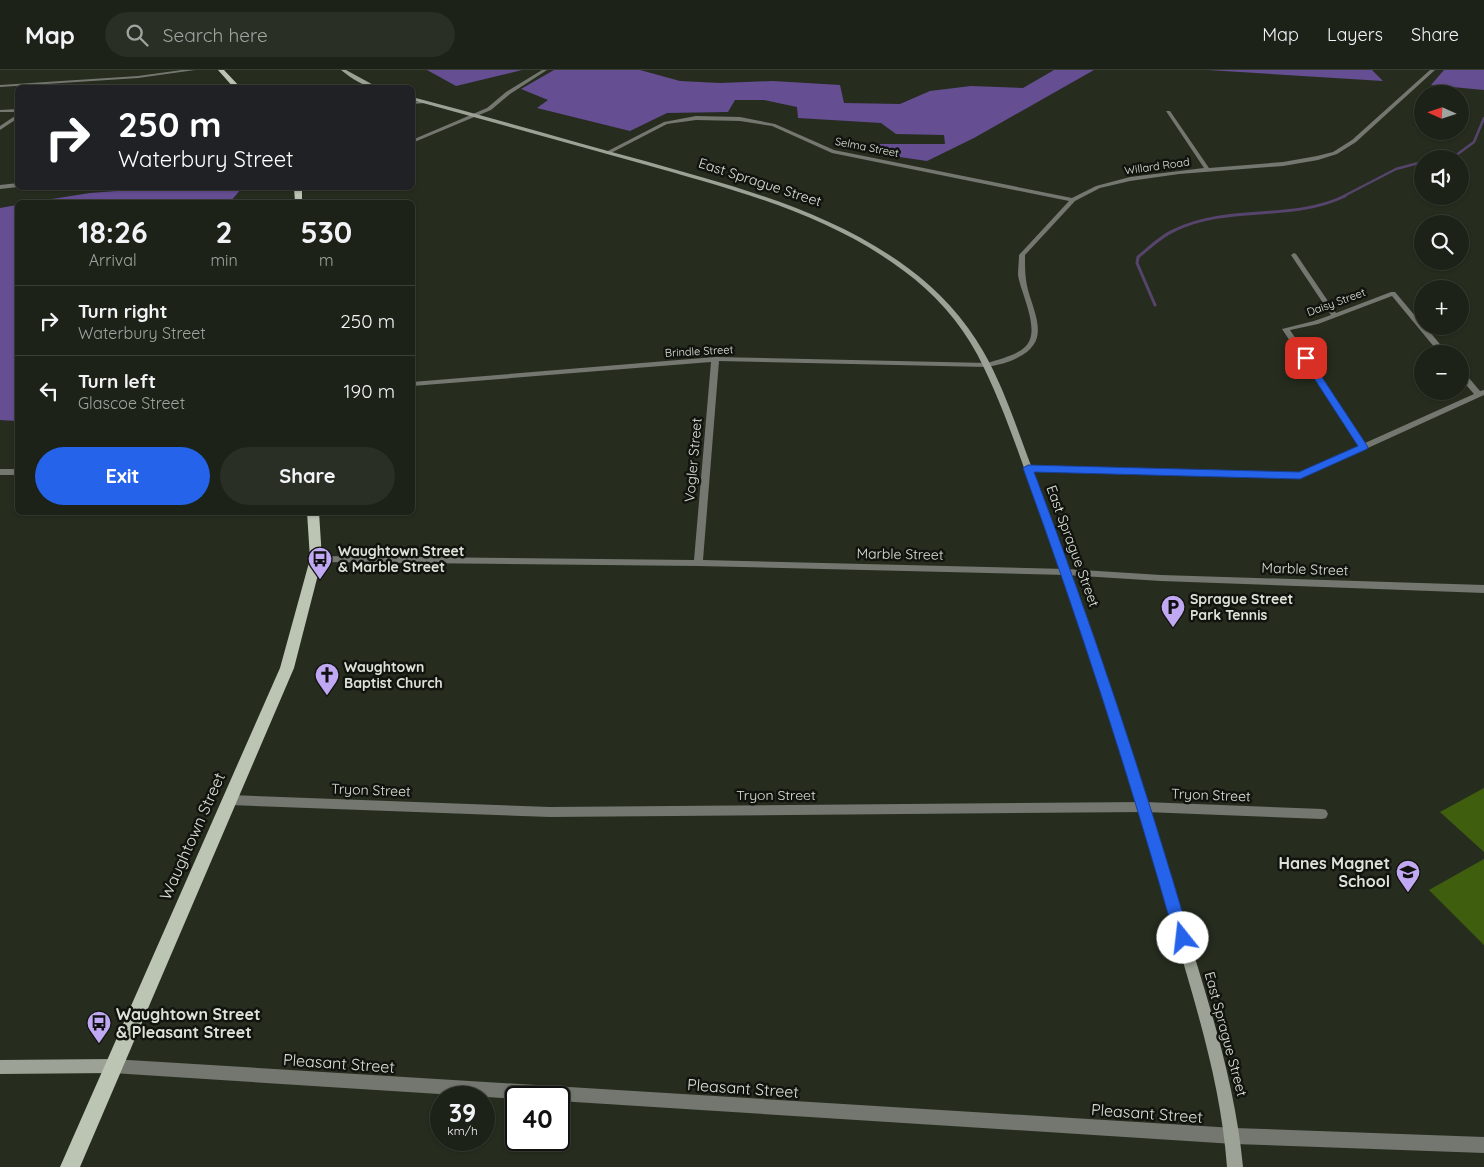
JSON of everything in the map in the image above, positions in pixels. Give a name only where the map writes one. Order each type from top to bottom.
[{"type":"main road","points":[[221,70],[235,85]]},
{"type":"main road","name":"Waughtown Street","points":[[70,1167],[112,1066],[230,800],[286,668],[316,559],[313,515]]},
{"type":"street","points":[[15,85],[138,77],[193,70]]},
{"type":"street","points":[[344,70],[370,85]]},
{"type":"street","points":[[415,141],[489,109],[508,93],[545,70]]},
{"type":"street","name":"Willard Road","points":[[987,365],[1016,357],[1028,347],[1033,337],[1035,317],[1021,272],[1022,255],[1073,200],[1086,191],[1114,182],[1207,169],[1283,164],[1335,153],[1354,141],[1433,70]]},
{"type":"street","points":[[0,86],[15,85]]},
{"type":"street","name":"East Sprague Street","points":[[415,99],[782,204],[853,234],[886,254],[929,288],[969,335],[987,365],[1028,468],[1066,572],[1145,807],[1222,1076],[1234,1136],[1235,1167]]},
{"type":"street","points":[[415,103],[425,102]]},
{"type":"street","points":[[0,111],[15,110]]},
{"type":"street","points":[[1168,112],[1207,169]]},
{"type":"street","points":[[0,128],[15,117]]},
{"type":"street","name":"Selma Street","points":[[607,153],[666,123],[696,118],[740,119],[779,128],[832,151],[1073,200]]},
{"type":"street","points":[[0,187],[15,184]]},
{"type":"street","points":[[1294,255],[1335,316]]},
{"type":"street","name":"Daisy Street","points":[[1364,447],[1286,328],[1316,323],[1393,293],[1436,345]]},
{"type":"street","name":"Brindle Street","points":[[415,384],[715,360],[987,365]]},
{"type":"street","name":"Vogler Street","points":[[698,563],[715,360]]},
{"type":"street","points":[[1028,468],[1300,476],[1481,394],[1469,381]]},
{"type":"street","points":[[0,472],[15,472]]},
{"type":"street","name":"Marble Street","points":[[316,559],[698,563],[1066,572],[1161,578],[1484,588]]},
{"type":"street","name":"Tryon Street","points":[[230,800],[550,812],[1145,807],[1322,814]]},
{"type":"street","name":"Pleasant Street","points":[[0,1067],[112,1066],[1234,1136],[1484,1145]]},
{"type":"shaded area","points":[[427,70],[522,70],[456,86]]},
{"type":"shaded area","points":[[554,70],[640,70],[680,81],[720,83],[773,81],[840,85],[844,103],[900,104],[930,91],[971,86],[1023,88],[1054,70],[1094,70],[974,138],[927,161],[879,154],[876,144],[945,144],[944,135],[896,134],[881,123],[798,118],[797,107],[764,100],[735,100],[728,112],[667,113],[630,131],[537,108],[548,100],[521,89]]},
{"type":"shaded area","points":[[1208,70],[1372,70],[1383,81]]},
{"type":"shaded area","points":[[1444,70],[1484,70],[1484,90],[1469,89],[1469,85],[1431,85]]},
{"type":"shaded area","points":[[130,190],[240,190],[232,200],[46,200],[90,193]]},
{"type":"shaded area","points":[[15,205],[15,421],[0,420],[0,208]]},
{"type":"building","points":[[1484,788],[1484,852],[1440,812]]},
{"type":"building","name":"Hanes Magnet School","points":[[1484,859],[1484,945],[1429,890]]},
{"type":"waterway","points":[[1463,150],[1474,142],[1484,118]]},
{"type":"waterway","points":[[1342,197],[1396,169],[1414,164]]},
{"type":"waterway","points":[[1155,305],[1137,263],[1138,257],[1170,232],[1196,222],[1217,217],[1303,209],[1345,196]]},
{"type":"place","name":"Waughtown Street & Marble Street","points":[[320,580]]},
{"type":"place","name":"Sprague Street Park Tennis","points":[[1173,628]]},
{"type":"place","name":"Waughtown Baptist Church","points":[[327,696]]},
{"type":"place","name":"Hanes Magnet School","points":[[1408,893]]},
{"type":"place","name":"Waughtown Street & Pleasant Street","points":[[99,1044]]},
{"type":"route","points":[[1183,938],[1145,807],[1066,572],[1028,468],[1300,476],[1364,447],[1306,358]]}]
